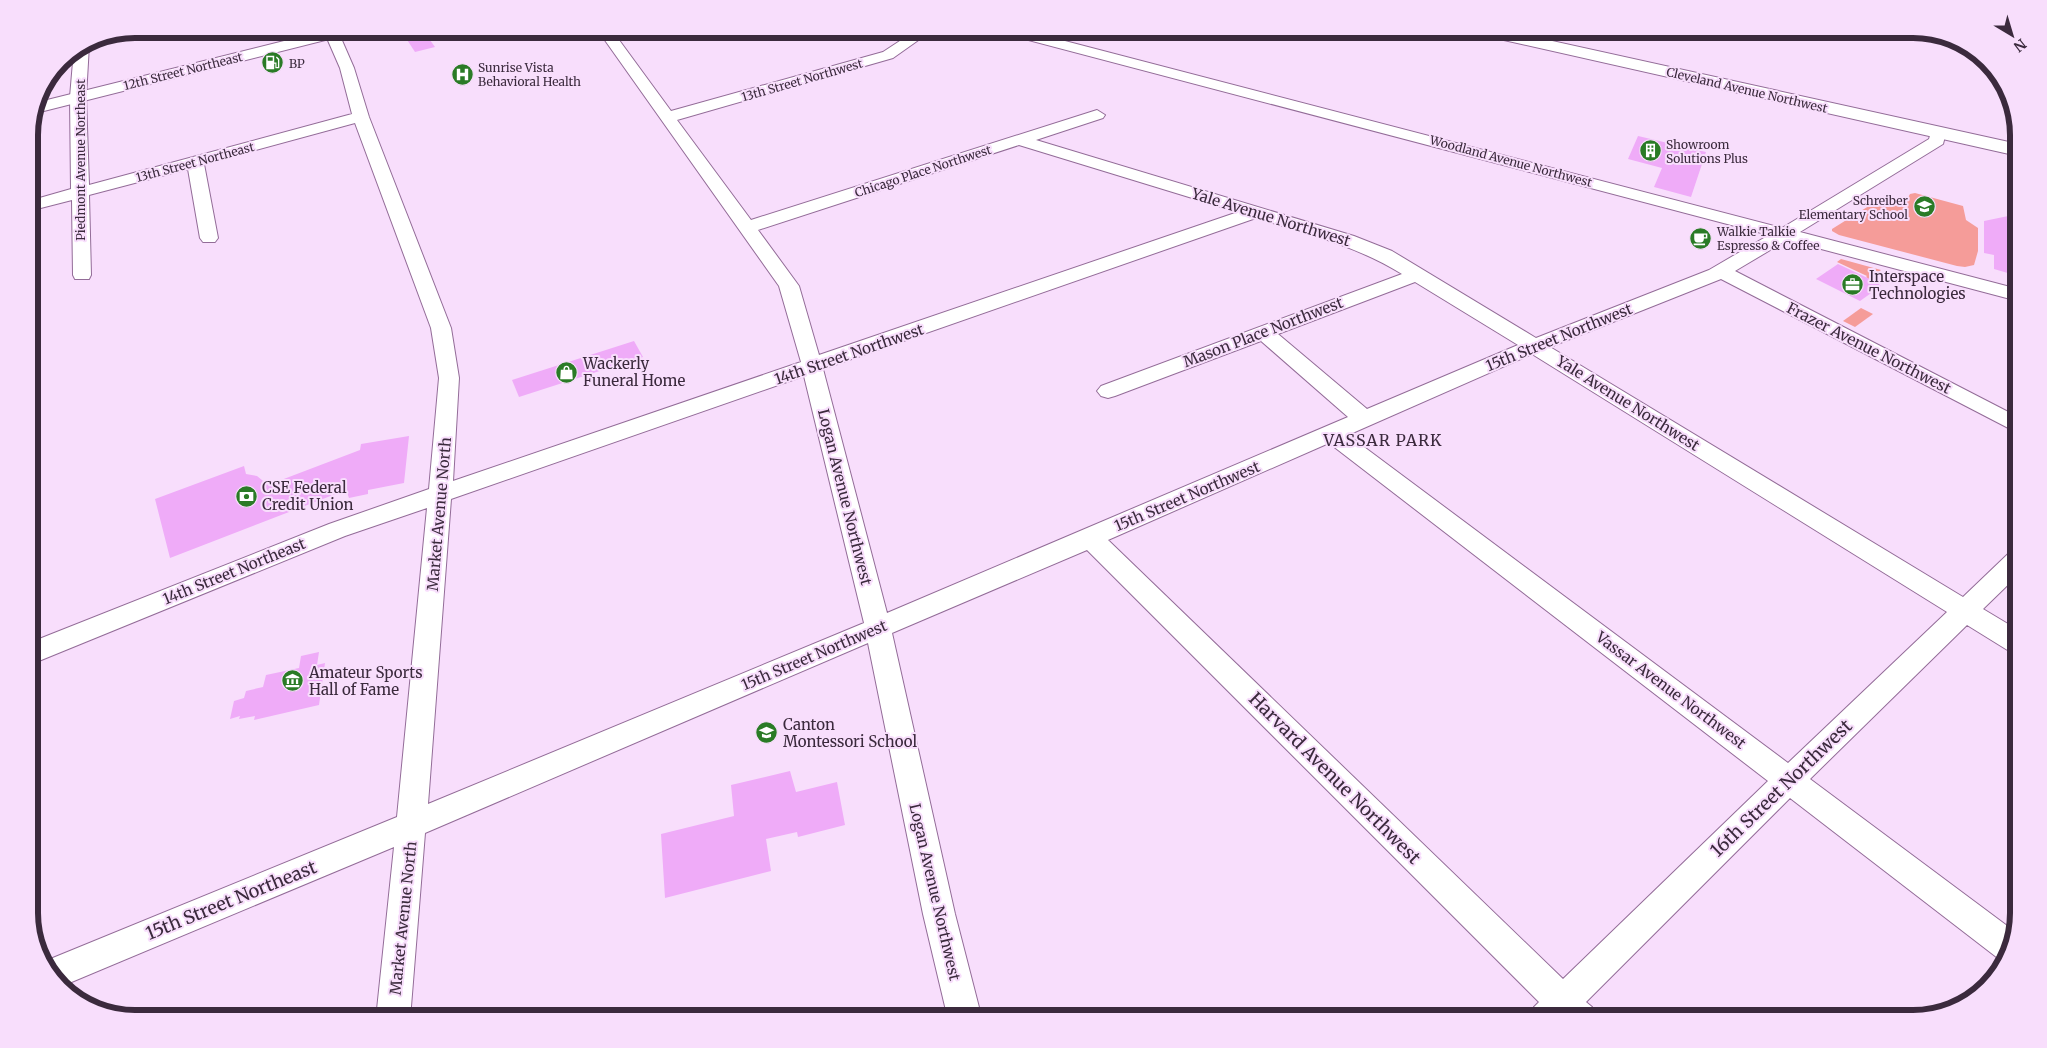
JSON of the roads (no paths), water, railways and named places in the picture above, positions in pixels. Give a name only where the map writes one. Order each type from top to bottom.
[{"type":"main road","name":"12th Street Northeast","points":[[42,106],[305,38]]},
{"type":"main road","name":"Cleveland Avenue Northwest","points":[[1516,38],[2009,148]]},
{"type":"street","name":"Market Avenue North","points":[[335,38],[350,77],[361,117],[441,328],[445,345],[449,386],[412,825],[394,1010]]},
{"type":"street","name":"Logan Avenue Northwest","points":[[611,38],[748,226],[789,286],[812,366],[878,628],[935,895],[963,1010]]},
{"type":"street","name":"13th Street Northwest","points":[[669,117],[888,55],[914,38]]},
{"type":"street","name":"Woodland Avenue Northwest","points":[[1040,38],[2009,293]]},
{"type":"street","points":[[1052,41],[1056,38]]},
{"type":"street","points":[[1534,42],[1538,38]]},
{"type":"street","name":"Piedmont Avenue Northeast","points":[[81,54],[78,97],[82,275]]},
{"type":"street","name":"Chicago Place Northwest","points":[[748,226],[1097,115]]},
{"type":"street","name":"13th Street Northeast","points":[[38,204],[361,117]]},
{"type":"street","name":"15th Street Northwest","points":[[412,825],[1090,538],[1534,346],[1721,271],[1786,234],[1937,141],[1938,132]]},
{"type":"street","name":"Yale Avenue Northwest","points":[[1019,140],[1367,247],[1418,274],[2010,638]]},
{"type":"street","points":[[195,162],[209,238]]},
{"type":"street","name":"14th Street Northwest","points":[[441,493],[1255,212]]},
{"type":"street","name":"Frazer Avenue Northwest","points":[[1721,271],[2009,421]]},
{"type":"street","name":"Mason Place Northwest","points":[[1108,391],[1418,274]]},
{"type":"street","points":[[1263,332],[1364,419]]},
{"type":"street","name":"Vassar Avenue Northwest","points":[[1331,433],[2004,944]]},
{"type":"street","name":"14th Street Northeast","points":[[38,650],[328,534],[441,493]]},
{"type":"street","name":"Harvard Avenue Northwest","points":[[1090,538],[1559,1010]]},
{"type":"street","name":"16th Street Northwest","points":[[1567,1010],[1682,883],[2010,568]]},
{"type":"street","name":"15th Street Northeast","points":[[58,972],[412,825]]},
{"type":"place","name":"BP","points":[[273,63]]},
{"type":"place","name":"Sunrise Vista Behavioral Health","points":[[462,74]]},
{"type":"place","name":"Showroom Solutions Plus","points":[[1650,151]]},
{"type":"place","name":"Schreiber Elementary School","points":[[1924,207]]},
{"type":"place","name":"Walkie Talkie Espresso & Coffee","points":[[1701,238]]},
{"type":"place","name":"Interspace Technologies","points":[[1853,285]]},
{"type":"place","name":"Wackerly Funeral Home","points":[[567,372]]},
{"type":"place","name":"CSE Federal Credit Union","points":[[246,496]]},
{"type":"place","name":"Amateur Sports Hall of Fame","points":[[293,681]]},
{"type":"place","name":"Canton Montessori School","points":[[767,733]]},
{"type":"district","name":"VASSAR PARK","points":[[1383,440]]}]
